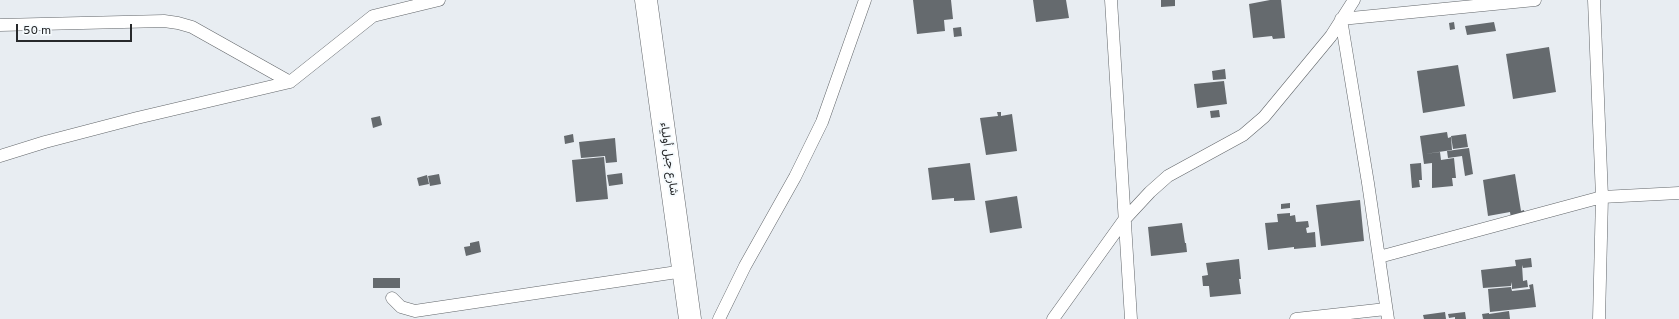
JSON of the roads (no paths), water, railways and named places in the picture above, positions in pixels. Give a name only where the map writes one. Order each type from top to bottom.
[{"type":"highway","name":"شارع جبل أولياء","points":[[646,0],[690,319]]},
{"type":"street","points":[[0,156],[45,142],[137,118],[290,82],[373,16],[439,0]]},
{"type":"street","points":[[720,319],[746,266],[795,177],[822,122],[865,0]]},
{"type":"street","points":[[1111,0],[1131,319]]},
{"type":"street","points":[[1053,319],[1124,220],[1150,192],[1168,176],[1243,134],[1264,117],[1331,36],[1354,0]]},
{"type":"street","points":[[1341,19],[1535,0]]},
{"type":"street","points":[[1594,0],[1602,197],[1599,319]]},
{"type":"street","points":[[1296,319],[1387,314],[1341,19]]},
{"type":"street","points":[[0,25],[164,21],[178,23],[192,27],[290,82]]},
{"type":"street","points":[[1379,257],[1602,197],[1679,192]]},
{"type":"street","points":[[392,298],[401,307],[415,311],[684,271]]}]
